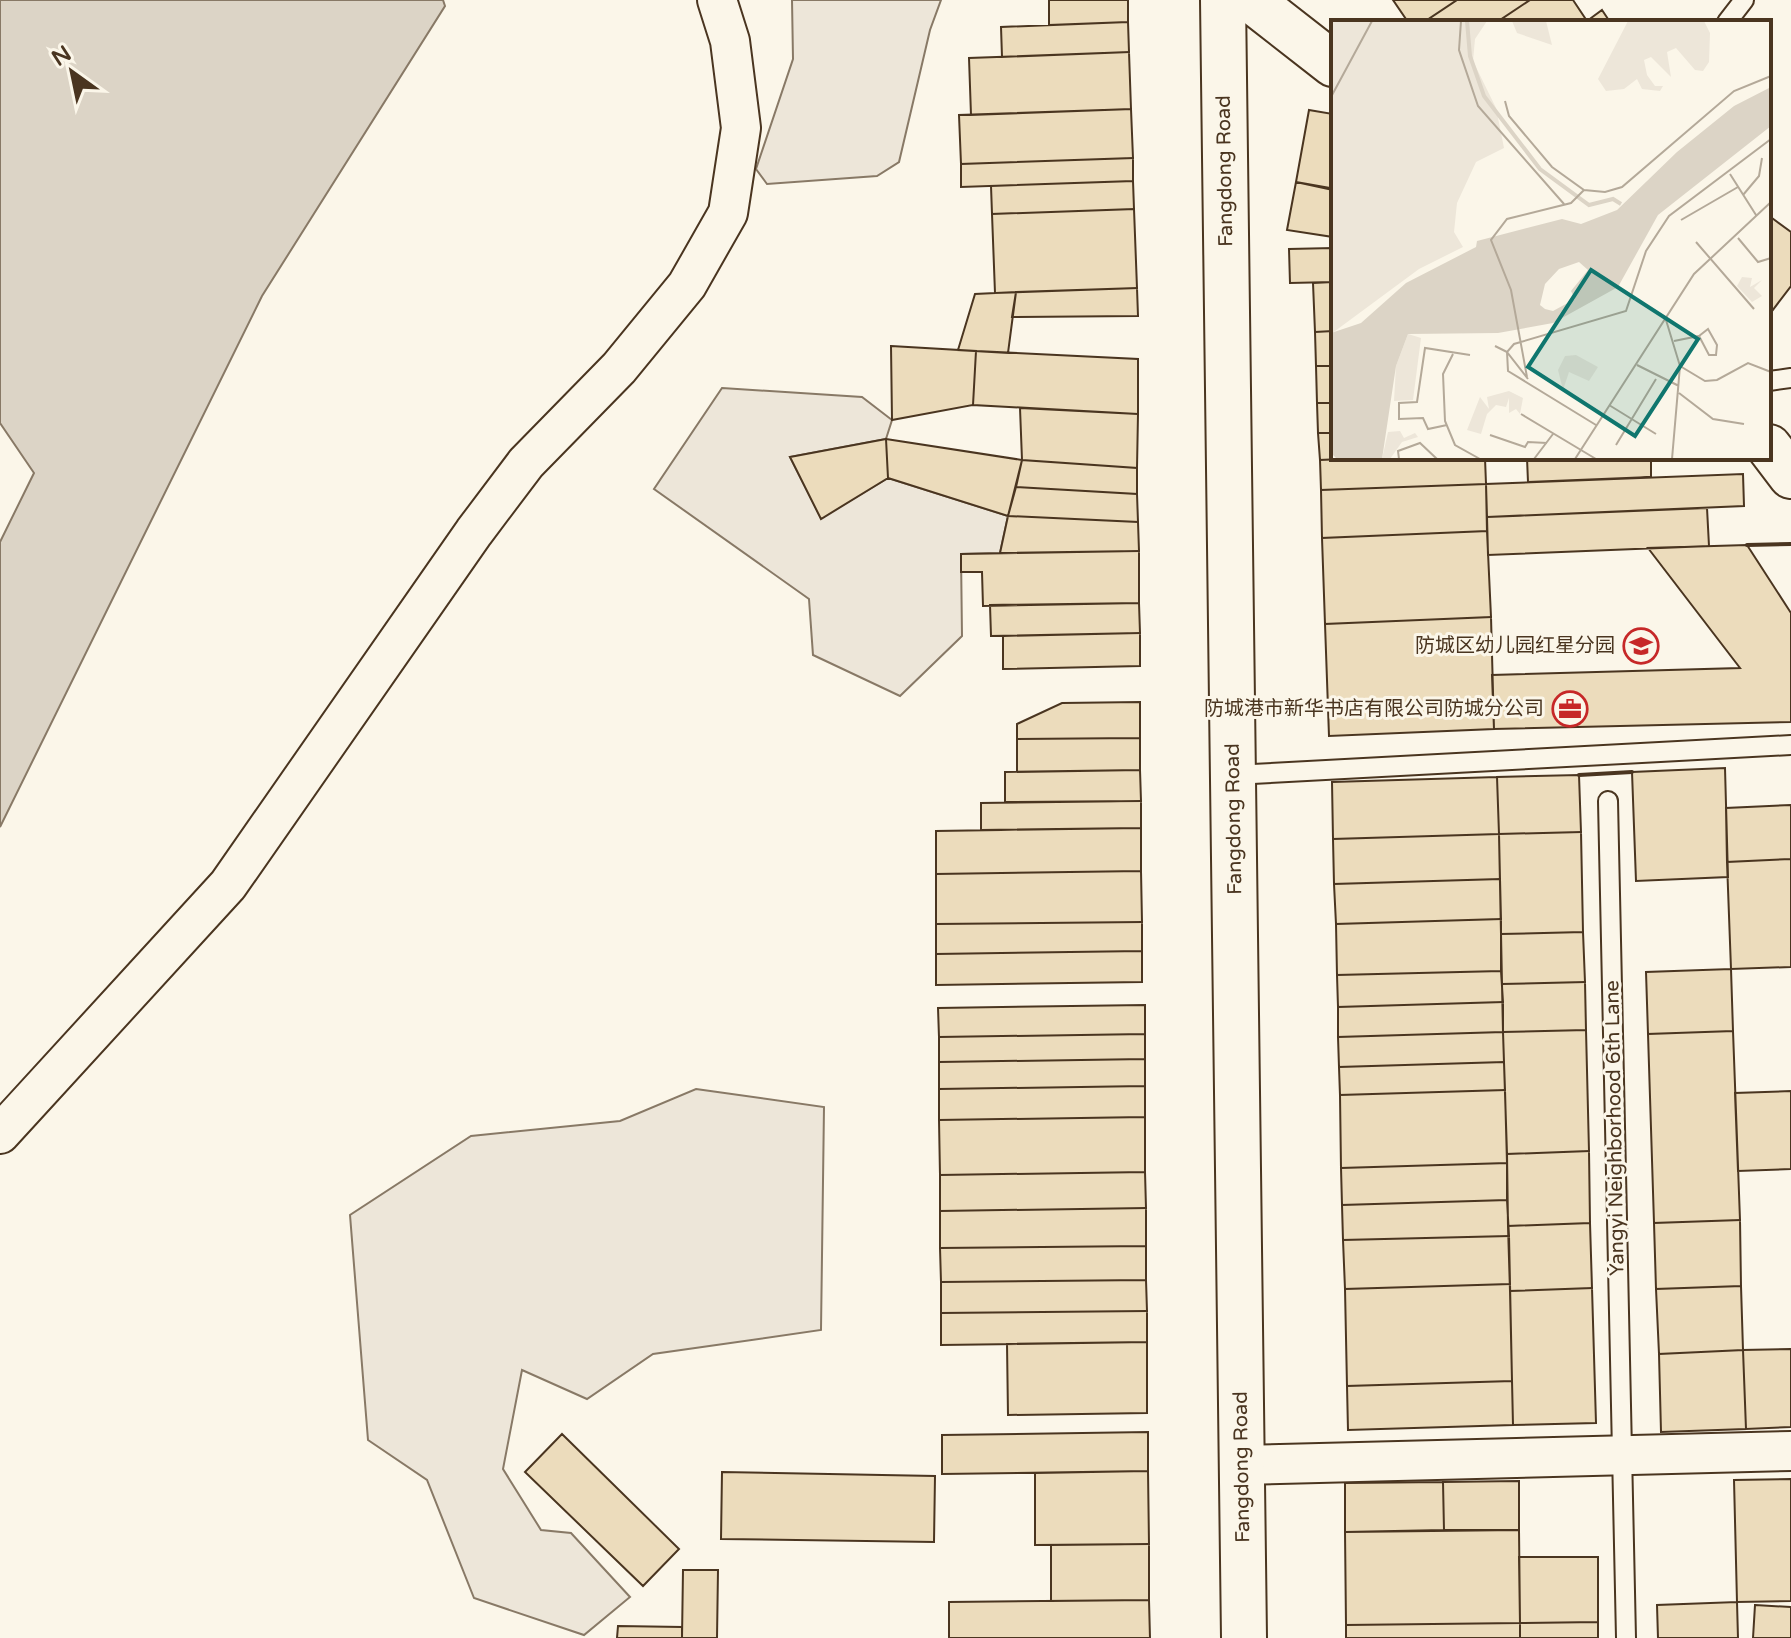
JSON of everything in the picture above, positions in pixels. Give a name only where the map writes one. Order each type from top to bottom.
[{"type":"main road","name":"Fangdong Road","points":[[1223,0],[1244,1638]]},
{"type":"main road","points":[[1251,0],[1331,62]]},
{"type":"street","points":[[0,1134],[228,885],[517,475],[619,368],[687,285],[728,213],[741,128],[730,41],[717,0]]},
{"type":"street","points":[[1242,1465],[1791,1451]]},
{"type":"lane","points":[[1729,20],[1744,0]]},
{"type":"lane","points":[[1771,381],[1791,378]]},
{"type":"lane","points":[[1233,775],[1791,745]]},
{"type":"lane","name":"Yangyi Neighborhood 6th Lane","points":[[1608,801],[1626,1638]]},
{"type":"shaded area","points":[[0,0],[443,0],[445,6],[262,296],[0,827],[0,542],[34,473],[0,423]]},
{"type":"shaded area","points":[[792,0],[941,0],[930,30],[899,162],[877,176],[767,184],[756,169],[793,59]]},
{"type":"shaded area","points":[[722,388],[862,397],[892,420],[886,439],[790,457],[821,518],[888,478],[1008,516],[1000,553],[961,554],[962,636],[900,696],[813,655],[809,599],[654,489]]},
{"type":"shaded area","points":[[696,1089],[824,1107],[821,1330],[653,1354],[587,1399],[522,1370],[503,1469],[541,1530],[571,1533],[630,1597],[584,1635],[474,1598],[427,1480],[368,1440],[350,1215],[471,1136],[620,1121]]},
{"type":"building","points":[[1049,0],[1128,0],[1128,22],[1049,25]]},
{"type":"building","points":[[1393,0],[1457,0],[1427,20],[1407,20]]},
{"type":"building","points":[[1457,0],[1530,0],[1500,20],[1427,20]]},
{"type":"building","points":[[1530,0],[1573,0],[1586,20],[1500,20]]},
{"type":"building","points":[[1602,10],[1609,20],[1588,20]]},
{"type":"building","points":[[1128,22],[1129,52],[1002,57],[1001,27]]},
{"type":"building","points":[[1129,52],[1131,109],[971,115],[969,58]]},
{"type":"building","points":[[1131,109],[1133,158],[961,164],[959,115]]},
{"type":"building","points":[[1309,110],[1331,114],[1330,188],[1296,182]]},
{"type":"building","points":[[1133,158],[1133,181],[961,187],[961,164]]},
{"type":"building","points":[[1133,181],[1134,209],[992,214],[991,186]]},
{"type":"building","points":[[1296,182],[1331,190],[1331,237],[1287,230]]},
{"type":"building","points":[[1134,209],[1137,288],[995,293],[992,214]]},
{"type":"building","points":[[1771,219],[1791,232],[1791,286],[1771,312]]},
{"type":"building","points":[[1331,248],[1331,282],[1290,283],[1289,249]]},
{"type":"building","points":[[1331,282],[1331,331],[1315,332],[1313,283]]},
{"type":"building","points":[[1137,288],[1138,316],[1012,317],[1016,292]]},
{"type":"building","points":[[1016,292],[1008,353],[958,350],[975,294]]},
{"type":"building","points":[[1331,331],[1331,366],[1316,366],[1315,332]]},
{"type":"building","points":[[891,346],[976,351],[973,405],[892,420]]},
{"type":"building","points":[[976,351],[1138,359],[1138,414],[973,405]]},
{"type":"building","points":[[1316,366],[1331,366],[1331,403],[1317,403]]},
{"type":"building","points":[[1317,403],[1331,403],[1331,433],[1318,433]]},
{"type":"building","points":[[1020,408],[1138,414],[1137,468],[1022,460]]},
{"type":"building","points":[[1318,433],[1331,433],[1331,460],[1320,460]]},
{"type":"building","points":[[886,439],[1022,460],[1008,516],[888,478]]},
{"type":"building","points":[[886,439],[888,478],[821,519],[790,457]]},
{"type":"building","points":[[1022,460],[1137,468],[1137,494],[1016,487]]},
{"type":"building","points":[[1320,460],[1485,460],[1486,484],[1321,490]]},
{"type":"building","points":[[1527,460],[1651,460],[1651,477],[1528,482]]},
{"type":"building","points":[[1743,474],[1744,506],[1487,517],[1486,484]]},
{"type":"building","points":[[1486,484],[1487,531],[1322,538],[1321,490]]},
{"type":"building","points":[[1016,487],[1137,494],[1138,522],[1008,516]]},
{"type":"building","points":[[1707,508],[1709,546],[1488,555],[1487,517]]},
{"type":"building","points":[[1008,516],[1138,522],[1139,551],[1000,553]]},
{"type":"building","points":[[1487,531],[1491,617],[1325,624],[1322,538]]},
{"type":"building","points":[[1747,545],[1791,613],[1791,722],[1494,729],[1492,675],[1740,668],[1648,548]]},
{"type":"building","points":[[1139,551],[1139,603],[983,606],[982,572],[961,572],[961,554]]},
{"type":"building","points":[[1139,603],[1140,633],[991,636],[990,605]]},
{"type":"building","points":[[1491,617],[1494,729],[1329,736],[1325,624]]},
{"type":"building","points":[[1140,633],[1140,666],[1003,669],[1003,636]]},
{"type":"building","points":[[1140,702],[1140,738],[1017,739],[1017,724],[1062,703]]},
{"type":"building","points":[[1140,738],[1140,770],[1017,772],[1017,739]]},
{"type":"building","points":[[1725,768],[1728,877],[1636,881],[1632,772]]},
{"type":"building","points":[[1140,770],[1141,801],[1005,802],[1005,772]]},
{"type":"building","points":[[1579,775],[1581,832],[1499,834],[1497,777]]},
{"type":"building","points":[[1497,777],[1499,834],[1333,839],[1332,782]]},
{"type":"building","points":[[1141,801],[1141,828],[981,830],[981,803]]},
{"type":"building","points":[[1791,805],[1791,859],[1727,862],[1726,808]]},
{"type":"building","points":[[1141,828],[1141,871],[936,874],[936,831]]},
{"type":"building","points":[[1581,832],[1583,932],[1501,934],[1499,834]]},
{"type":"building","points":[[1499,834],[1500,879],[1334,884],[1333,839]]},
{"type":"building","points":[[1791,859],[1791,967],[1731,969],[1727,862]]},
{"type":"building","points":[[1141,871],[1142,922],[936,924],[936,874]]},
{"type":"building","points":[[1500,879],[1501,919],[1336,924],[1334,884]]},
{"type":"building","points":[[1501,919],[1501,971],[1337,975],[1336,924]]},
{"type":"building","points":[[1142,922],[1142,951],[936,954],[936,924]]},
{"type":"building","points":[[1583,932],[1585,982],[1502,984],[1501,934]]},
{"type":"building","points":[[1142,951],[1142,982],[936,985],[936,954]]},
{"type":"building","points":[[1731,969],[1733,1031],[1648,1034],[1646,972]]},
{"type":"building","points":[[1501,971],[1503,1002],[1338,1007],[1337,975]]},
{"type":"building","points":[[1585,982],[1586,1030],[1503,1032],[1502,984]]},
{"type":"building","points":[[1503,1002],[1503,1032],[1338,1037],[1338,1007]]},
{"type":"building","points":[[1145,1005],[1145,1034],[939,1037],[938,1008]]},
{"type":"building","points":[[1586,1030],[1589,1151],[1507,1154],[1503,1032]]},
{"type":"building","points":[[1733,1031],[1740,1220],[1654,1223],[1648,1034]]},
{"type":"building","points":[[1503,1032],[1504,1062],[1339,1067],[1338,1037]]},
{"type":"building","points":[[1145,1034],[1145,1059],[939,1062],[939,1037]]},
{"type":"building","points":[[1145,1059],[1145,1086],[939,1089],[939,1062]]},
{"type":"building","points":[[1504,1062],[1505,1090],[1340,1095],[1339,1067]]},
{"type":"building","points":[[1145,1086],[1145,1117],[939,1120],[939,1089]]},
{"type":"building","points":[[1505,1090],[1507,1163],[1341,1168],[1340,1095]]},
{"type":"building","points":[[1791,1091],[1791,1169],[1738,1171],[1735,1093]]},
{"type":"building","points":[[1145,1117],[1145,1172],[940,1175],[939,1120]]},
{"type":"building","points":[[1589,1151],[1590,1223],[1508,1226],[1507,1154]]},
{"type":"building","points":[[1507,1163],[1507,1200],[1342,1205],[1341,1168]]},
{"type":"building","points":[[1145,1172],[1146,1208],[940,1211],[940,1175]]},
{"type":"building","points":[[1507,1200],[1509,1236],[1343,1240],[1342,1205]]},
{"type":"building","points":[[1146,1208],[1146,1246],[940,1248],[940,1211]]},
{"type":"building","points":[[1740,1220],[1741,1286],[1656,1289],[1654,1223]]},
{"type":"building","points":[[1590,1223],[1592,1288],[1510,1291],[1508,1226]]},
{"type":"building","points":[[1509,1236],[1510,1284],[1345,1289],[1343,1240]]},
{"type":"building","points":[[1146,1246],[1146,1280],[941,1282],[940,1248]]},
{"type":"building","points":[[1146,1280],[1147,1311],[941,1313],[941,1282]]},
{"type":"building","points":[[1510,1284],[1512,1381],[1347,1386],[1345,1289]]},
{"type":"building","points":[[1741,1286],[1743,1350],[1659,1354],[1656,1289]]},
{"type":"building","points":[[1592,1288],[1596,1423],[1513,1425],[1510,1291]]},
{"type":"building","points":[[1147,1311],[1147,1342],[941,1345],[941,1313]]},
{"type":"building","points":[[1147,1342],[1147,1413],[1008,1415],[1007,1344]]},
{"type":"building","points":[[1791,1349],[1791,1427],[1746,1429],[1743,1350]]},
{"type":"building","points":[[1743,1350],[1746,1429],[1661,1432],[1659,1354]]},
{"type":"building","points":[[1512,1381],[1513,1425],[1348,1430],[1347,1386]]},
{"type":"building","points":[[1148,1432],[1148,1471],[942,1474],[942,1435]]},
{"type":"building","points":[[562,1434],[679,1549],[643,1586],[525,1472]]},
{"type":"building","points":[[1148,1471],[1149,1544],[1035,1545],[1035,1473]]},
{"type":"building","points":[[722,1472],[935,1476],[934,1542],[721,1539]]},
{"type":"building","points":[[1791,1479],[1791,1601],[1737,1602],[1734,1480]]},
{"type":"building","points":[[1519,1481],[1519,1530],[1444,1530],[1443,1482]]},
{"type":"building","points":[[1443,1482],[1444,1530],[1345,1532],[1345,1483]]},
{"type":"building","points":[[1519,1530],[1520,1623],[1346,1625],[1345,1532]]},
{"type":"building","points":[[1149,1544],[1149,1600],[1051,1601],[1051,1545]]},
{"type":"building","points":[[1519,1557],[1598,1557],[1598,1622],[1520,1623]]},
{"type":"building","points":[[683,1570],[718,1570],[717,1638],[682,1638]]},
{"type":"building","points":[[1149,1600],[1150,1638],[949,1638],[949,1602]]},
{"type":"building","points":[[1737,1602],[1738,1638],[1658,1638],[1657,1605]]},
{"type":"building","points":[[1755,1605],[1791,1607],[1791,1638],[1753,1638]]},
{"type":"building","points":[[1598,1622],[1598,1638],[1520,1638],[1520,1623]]},
{"type":"building","points":[[1520,1623],[1520,1638],[1346,1638],[1346,1625]]},
{"type":"building","points":[[618,1626],[682,1627],[682,1638],[617,1638]]},
{"type":"wall","points":[[1747,545],[1791,544]]},
{"type":"wall","points":[[1579,775],[1632,772]]},
{"type":"place","name":"防城区幼儿园红星分园","points":[[1641,646]]},
{"type":"place","name":"防城港市新华书店有限公司防城分公司","points":[[1570,709]]}]
